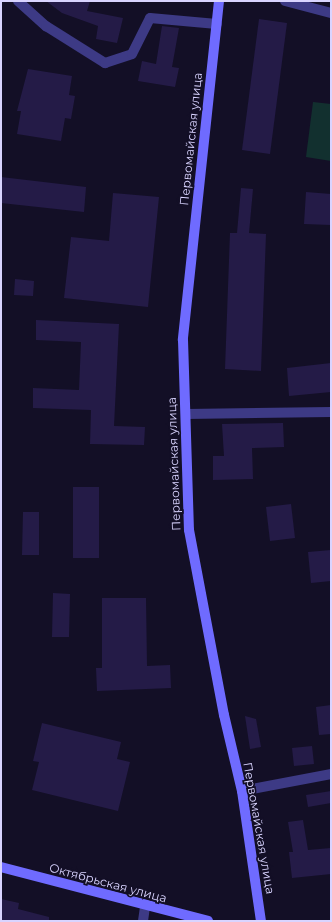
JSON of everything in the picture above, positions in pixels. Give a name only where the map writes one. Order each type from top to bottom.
[{"type":"street","points":[[18,1],[46,26],[105,63],[132,54],[150,18],[217,24]]},
{"type":"street","name":"Первомайская улица","points":[[219,1],[183,340],[189,530],[242,791],[261,921]]},
{"type":"street","points":[[285,1],[331,13]]},
{"type":"street","points":[[186,414],[331,412]]},
{"type":"street","points":[[242,791],[331,774]]},
{"type":"street","name":"Октябрьская улица","points":[[1,867],[145,907],[208,921]]},
{"type":"street","points":[[143,921],[145,907]]},
{"type":"green space","points":[[313,102],[331,104],[331,161],[306,157]]},
{"type":"building","points":[[46,1],[90,1],[87,11],[123,18],[117,43],[96,39],[98,26],[62,13]]},
{"type":"building","points":[[259,19],[287,23],[270,154],[242,150]]},
{"type":"building","points":[[162,26],[179,28],[172,67],[179,68],[175,87],[138,81],[142,61],[156,64]]},
{"type":"building","points":[[28,69],[72,76],[69,95],[75,96],[71,119],[65,118],[61,141],[17,134],[21,111],[17,111]]},
{"type":"building","points":[[1,177],[86,187],[84,212],[1,203]]},
{"type":"building","points":[[241,188],[253,189],[249,233],[266,234],[261,371],[225,369],[230,233],[237,233]]},
{"type":"building","points":[[306,192],[331,194],[331,225],[304,224]]},
{"type":"building","points":[[113,193],[159,197],[148,307],[64,298],[71,237],[109,241]]},
{"type":"building","points":[[15,279],[34,281],[33,296],[14,295]]},
{"type":"building","points":[[36,320],[119,324],[114,426],[145,427],[144,445],[90,444],[91,410],[33,408],[33,388],[79,390],[81,342],[36,340]]},
{"type":"building","points":[[331,363],[331,392],[289,396],[287,368]]},
{"type":"building","points":[[283,423],[284,447],[252,448],[253,479],[213,480],[213,456],[224,456],[222,424]]},
{"type":"building","points":[[73,487],[99,487],[99,558],[73,558]]},
{"type":"building","points":[[291,504],[295,538],[270,541],[266,507]]},
{"type":"building","points":[[23,512],[39,512],[39,555],[22,555]]},
{"type":"building","points":[[331,550],[331,581],[311,583],[308,552]]},
{"type":"building","points":[[53,593],[70,594],[69,637],[52,637]]},
{"type":"building","points":[[102,598],[146,598],[147,666],[170,665],[171,688],[97,691],[96,668],[102,668]]},
{"type":"building","points":[[331,705],[331,734],[319,735],[316,707]]},
{"type":"building","points":[[245,716],[256,719],[261,747],[250,749]]},
{"type":"building","points":[[42,723],[121,742],[117,759],[130,762],[118,811],[32,790],[39,762],[33,761]]},
{"type":"building","points":[[312,746],[314,764],[294,766],[292,748]]},
{"type":"building","points":[[331,791],[331,803],[308,807],[306,795]]},
{"type":"building","points":[[303,820],[308,850],[331,848],[331,874],[292,878],[289,852],[293,852],[288,822]]},
{"type":"building","points":[[1,899],[19,903],[18,909],[49,917],[49,921],[1,921]]}]
